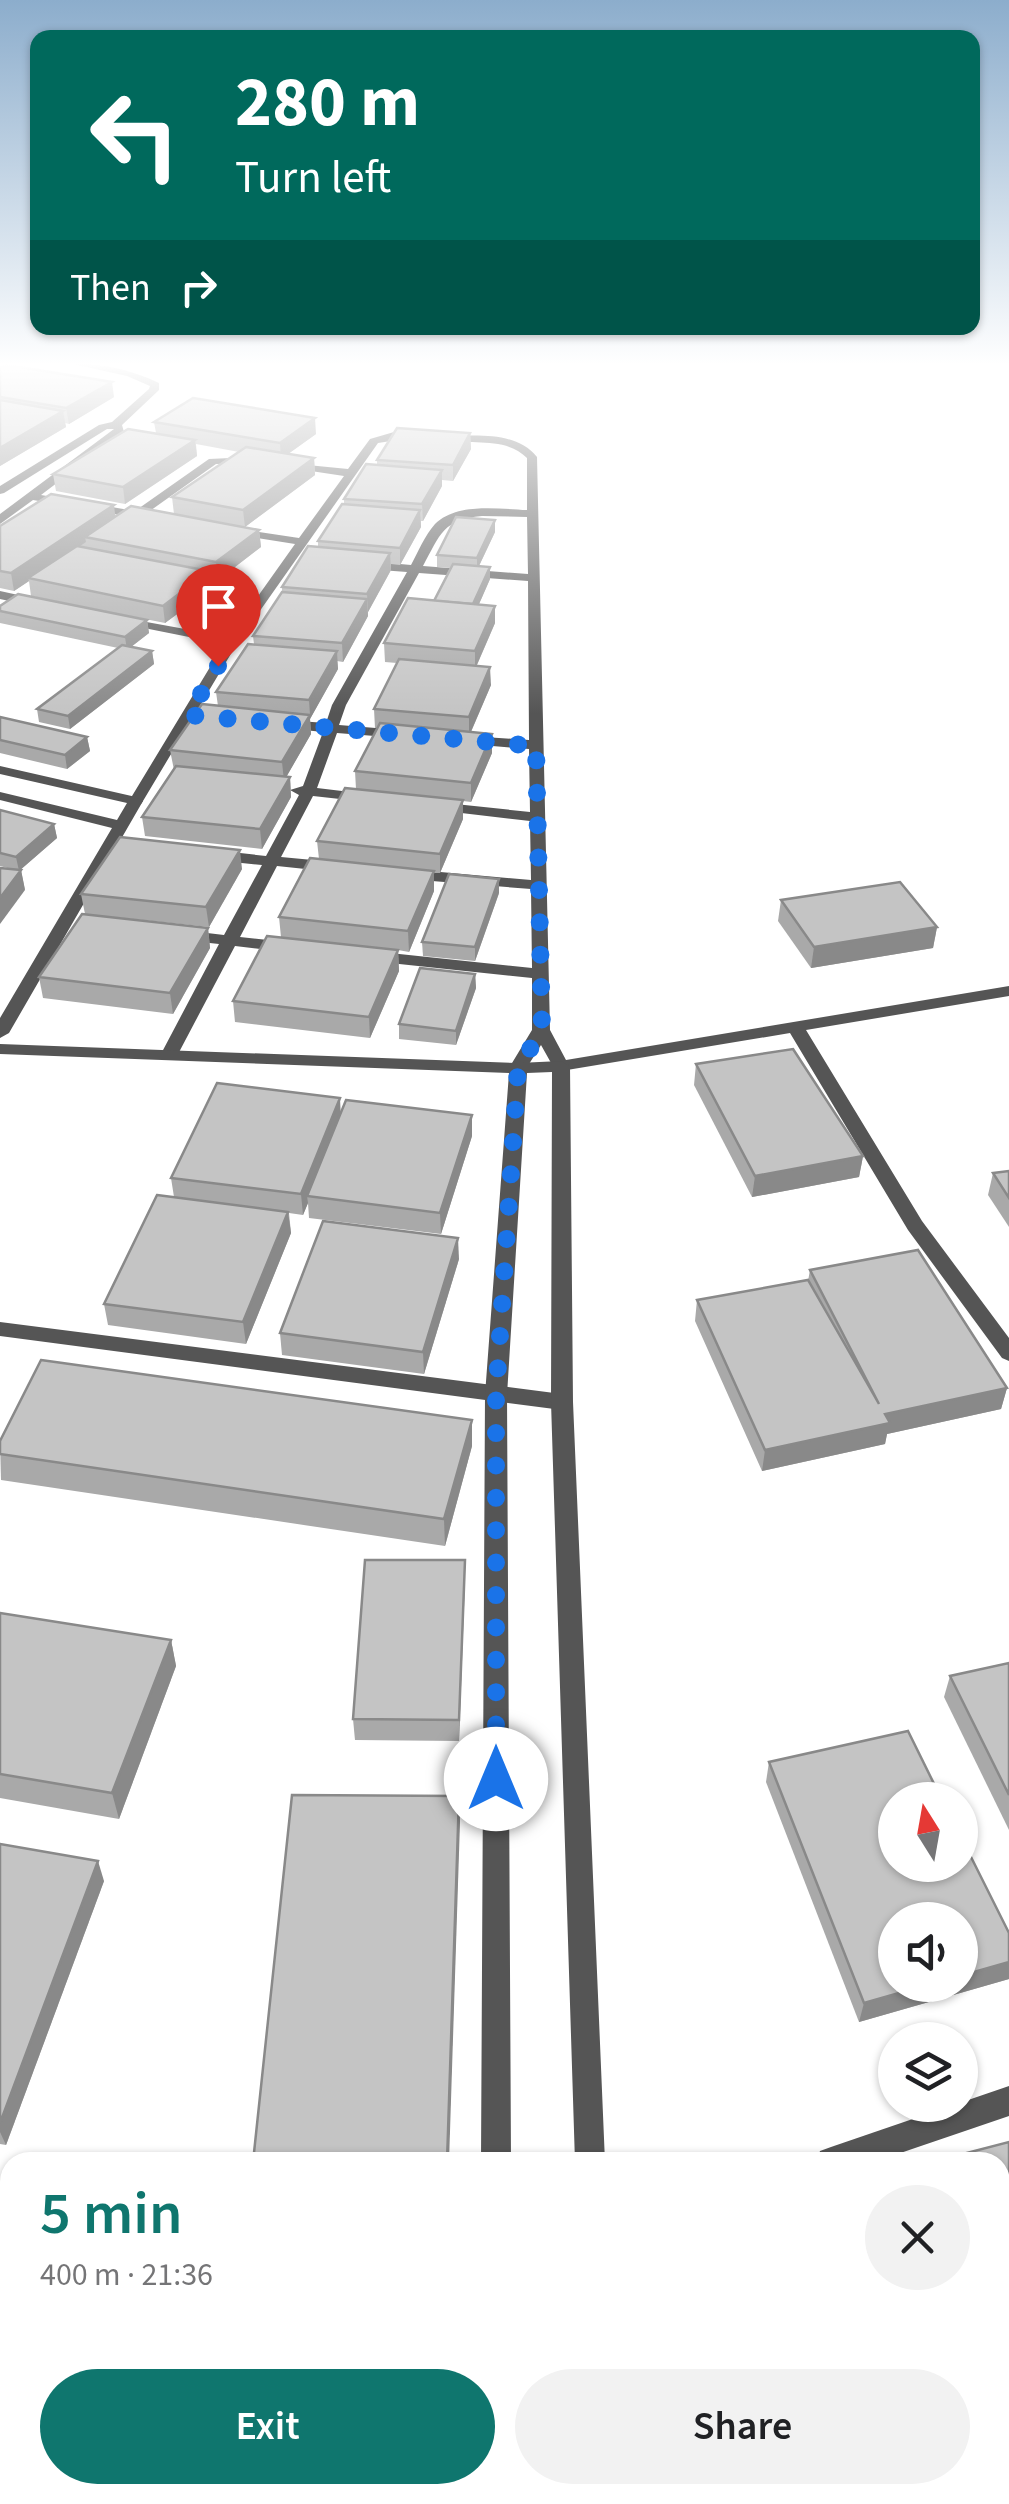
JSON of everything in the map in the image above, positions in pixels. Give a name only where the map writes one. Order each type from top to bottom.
[{"type":"street","points":[[0,520],[55,480]]},
{"type":"street","points":[[137,514],[185,480]]},
{"type":"street","points":[[0,1033],[75,922],[121,844],[122,826],[232,642],[345,480]]},
{"type":"street","points":[[532,480],[542,1030],[560,1066],[562,1402],[590,2152]]},
{"type":"street","points":[[32,497],[155,518]]},
{"type":"street","points":[[171,1052],[308,791],[330,728],[445,520],[462,515],[532,514]]},
{"type":"street","points":[[228,530],[302,542]]},
{"type":"street","points":[[291,558],[308,560]]},
{"type":"street","points":[[344,563],[533,578]]},
{"type":"street","points":[[0,595],[62,608]]},
{"type":"street","points":[[100,615],[232,642]]},
{"type":"street","points":[[188,715],[206,716]]},
{"type":"street","points":[[259,722],[424,736]]},
{"type":"street","points":[[442,738],[536,746]]},
{"type":"street","points":[[0,770],[136,802]]},
{"type":"street","points":[[150,777],[170,778]]},
{"type":"street","points":[[289,789],[385,800]]},
{"type":"street","points":[[0,796],[122,826]]},
{"type":"street","points":[[423,804],[538,817]]},
{"type":"street","points":[[201,854],[349,868]]},
{"type":"street","points":[[387,872],[539,885]]},
{"type":"street","points":[[158,932],[308,949]]},
{"type":"street","points":[[347,953],[541,974]]},
{"type":"street","points":[[0,1048],[518,1068],[560,1066],[1009,991]]},
{"type":"street","points":[[795,1027],[915,1224],[1009,1353]]},
{"type":"street","points":[[496,2152],[496,1395],[518,1068],[542,1030]]},
{"type":"street","points":[[0,1329],[562,1402]]},
{"type":"street","points":[[860,2152],[1009,2101]]},
{"type":"building","points":[[85,480],[134,480],[123,487]]},
{"type":"building","points":[[197,480],[284,480],[243,510],[172,497]]},
{"type":"building","points":[[356,480],[436,480],[422,504],[344,499]]},
{"type":"building","points":[[51,494],[114,505],[11,573],[0,571],[0,526]]},
{"type":"building","points":[[342,504],[420,510],[400,548],[318,541]]},
{"type":"building","points":[[131,506],[259,530],[216,562],[85,537]]},
{"type":"building","points":[[456,517],[495,520],[477,558],[437,555]]},
{"type":"building","points":[[77,546],[209,571],[163,606],[28,578]]},
{"type":"building","points":[[308,546],[390,553],[367,594],[282,587]]},
{"type":"building","points":[[453,564],[490,567],[473,604],[434,601]]},
{"type":"building","points":[[282,592],[367,599],[342,643],[253,636]]},
{"type":"building","points":[[18,594],[147,620],[125,637],[0,611],[0,606]]},
{"type":"building","points":[[408,598],[495,606],[475,651],[384,643]]},
{"type":"building","points":[[248,644],[337,651],[309,700],[216,692]]},
{"type":"building","points":[[122,645],[152,651],[68,716],[37,709]]},
{"type":"building","points":[[399,659],[490,667],[469,717],[374,709]]},
{"type":"building","points":[[202,704],[310,715],[282,762],[170,750]]},
{"type":"building","points":[[0,717],[87,737],[65,755],[0,740]]},
{"type":"building","points":[[380,723],[492,734],[471,783],[355,771]]},
{"type":"building","points":[[176,766],[290,777],[260,829],[142,817]]},
{"type":"building","points":[[345,788],[463,800],[440,854],[317,841]]},
{"type":"building","points":[[0,810],[54,824],[16,857],[0,853]]},
{"type":"building","points":[[120,837],[240,850],[206,907],[81,894]]},
{"type":"building","points":[[310,858],[434,871],[408,931],[279,917]]},
{"type":"building","points":[[0,868],[21,870],[0,898]]},
{"type":"building","points":[[449,874],[499,879],[475,947],[422,942]]},
{"type":"building","points":[[900,882],[937,927],[814,947],[781,900]]},
{"type":"building","points":[[82,914],[208,928],[170,993],[39,977]]},
{"type":"building","points":[[267,936],[398,950],[369,1017],[233,1001]]},
{"type":"building","points":[[420,968],[475,974],[456,1031],[399,1024]]},
{"type":"building","points":[[793,1049],[863,1156],[755,1176],[696,1064]]},
{"type":"building","points":[[217,1083],[340,1098],[301,1194],[171,1178]]},
{"type":"building","points":[[346,1100],[472,1115],[440,1213],[307,1196]]},
{"type":"building","points":[[1009,1171],[1009,1198],[993,1173]]},
{"type":"building","points":[[157,1195],[288,1212],[243,1322],[104,1304]]},
{"type":"building","points":[[323,1221],[458,1238],[423,1352],[280,1333]]},
{"type":"building","points":[[918,1250],[1007,1388],[885,1414],[890,1423],[765,1450],[697,1300],[808,1280],[879,1404],[810,1270]]},
{"type":"building","points":[[41,1360],[472,1420],[444,1519],[0,1454],[0,1441]]},
{"type":"building","points":[[365,1560],[465,1560],[459,1720],[353,1719]]},
{"type":"building","points":[[0,1613],[171,1640],[112,1793],[0,1774]]},
{"type":"building","points":[[1009,1663],[1009,1795],[950,1676]]},
{"type":"building","points":[[908,1731],[933,1782],[878,1782],[878,1882],[978,1882],[978,1871],[1009,1933],[1009,1962],[978,1971],[978,1902],[878,1902],[878,1999],[864,2003],[769,1762]]},
{"type":"building","points":[[292,1795],[459,1796],[447,2152],[254,2152]]},
{"type":"building","points":[[0,1844],[98,1861],[0,2123]]},
{"type":"building","points":[[1009,2142],[1009,2152],[970,2152]]},
{"type":"route","points":[[218,666],[188,715],[536,746],[542,1030],[518,1068],[496,1395],[496,1779]]}]
